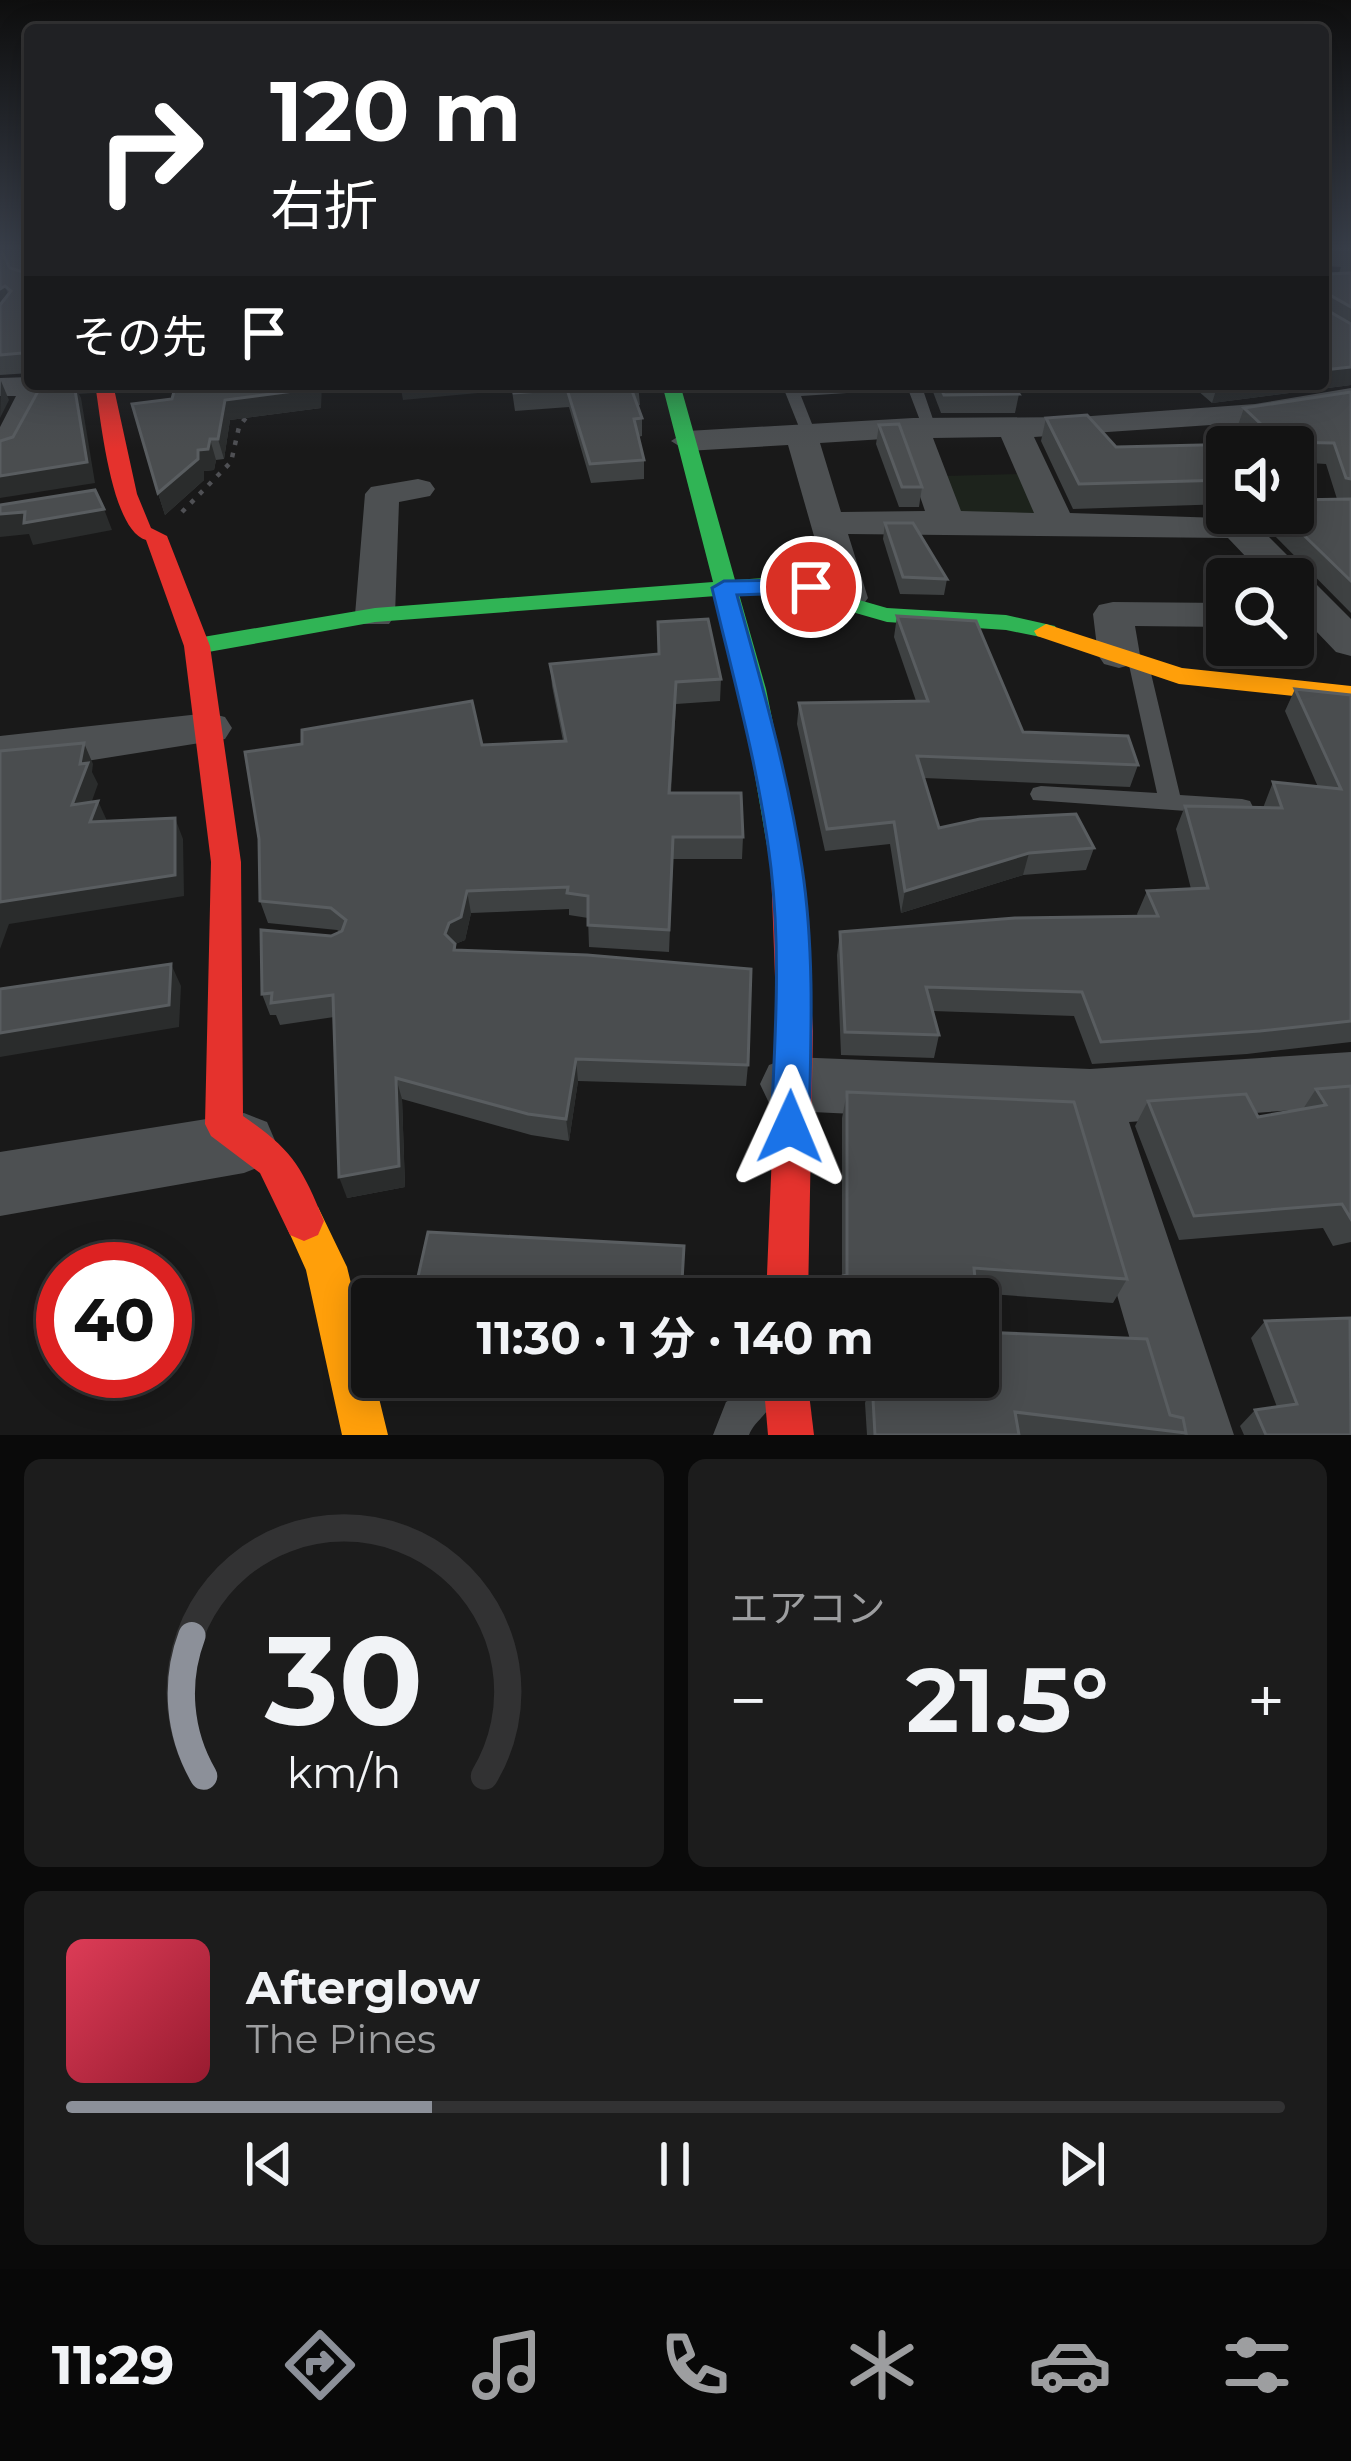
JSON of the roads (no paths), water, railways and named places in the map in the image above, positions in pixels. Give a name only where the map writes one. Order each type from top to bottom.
[{"type":"street","points":[[0,452],[37,390]]},
{"type":"street","points":[[105,390],[126,494],[142,532],[156,536],[197,646],[238,935],[224,1124],[244,1143],[274,1160],[326,1267],[351,1432]]},
{"type":"street","points":[[673,390],[769,763],[787,869],[783,974],[790,1084],[787,1278]]},
{"type":"street","points":[[687,441],[1238,415],[1351,397]]},
{"type":"street","points":[[921,428],[947,522]]},
{"type":"street","points":[[1014,429],[1058,526]]},
{"type":"street","points":[[805,434],[848,598]]},
{"type":"street","points":[[375,615],[382,494],[418,489]]},
{"type":"street","points":[[85,502],[126,494]]},
{"type":"street","points":[[830,523],[1238,527],[1267,558]]},
{"type":"street","points":[[197,646],[375,615],[779,584],[848,598],[885,615],[992,618],[1030,626],[1179,676],[1351,694]]},
{"type":"street","points":[[1129,660],[1113,614],[1206,615]]},
{"type":"street","points":[[0,752],[209,728]]},
{"type":"street","points":[[790,1084],[1090,1097],[1351,1079]]},
{"type":"street","points":[[1090,1097],[1196,1435]]},
{"type":"street","points":[[0,1184],[244,1143]]},
{"type":"street","points":[[787,1398],[790,1435]]},
{"type":"lane","points":[[805,434],[792,392],[822,390]]},
{"type":"lane","points":[[915,390],[921,428]]},
{"type":"lane","points":[[1129,660],[1170,802]]},
{"type":"lane","points":[[1041,794],[1242,807]]},
{"type":"lane","points":[[731,1435],[739,1415],[760,1398]]}]
